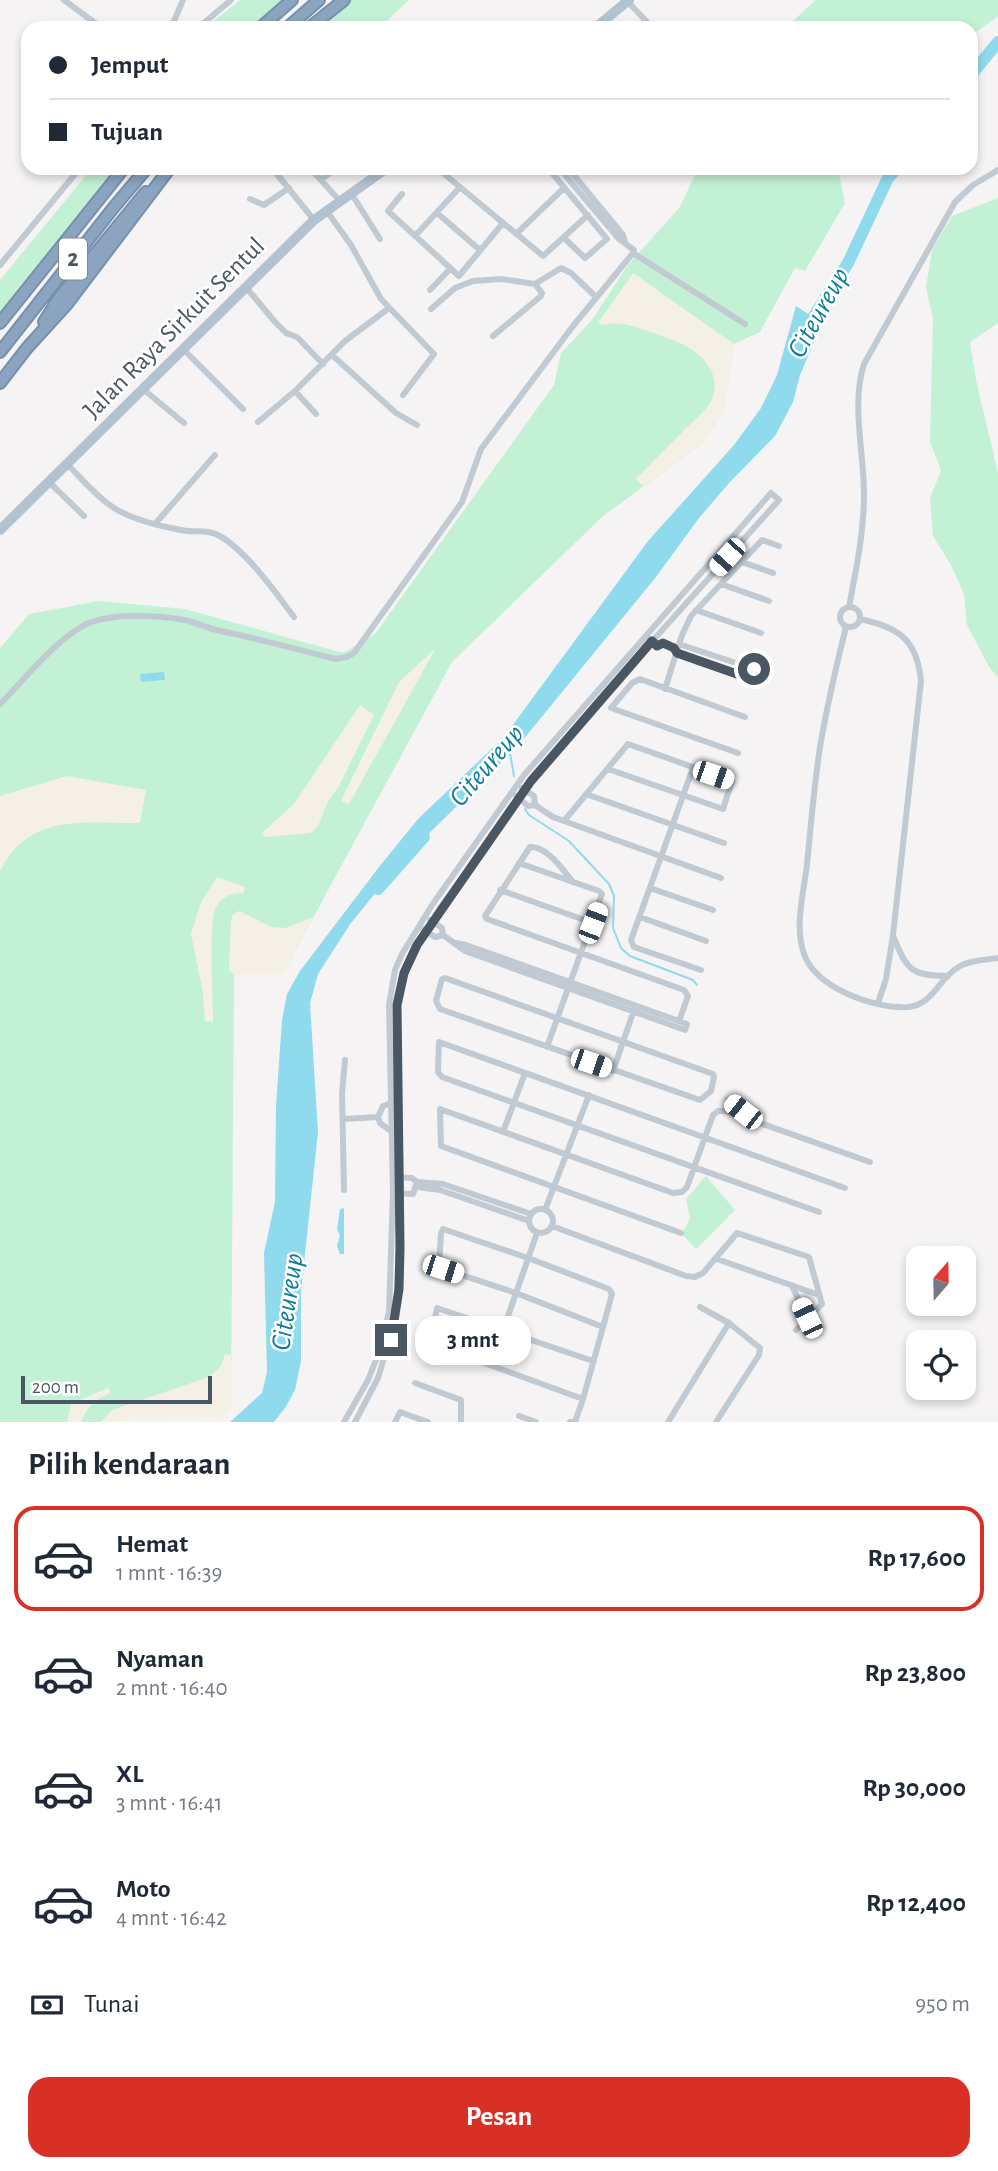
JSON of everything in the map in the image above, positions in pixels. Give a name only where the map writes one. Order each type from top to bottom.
[{"type":"highway","points":[[268,21],[292,0]]},
{"type":"highway","points":[[295,21],[319,0]]},
{"type":"highway","points":[[318,21],[344,0]]},
{"type":"highway","name":"2","points":[[0,323],[118,175]]},
{"type":"highway","name":"2","points":[[0,352],[141,175]]},
{"type":"highway","points":[[0,383],[27,348],[59,298],[133,206],[162,175]]},
{"type":"main road","points":[[604,21],[629,1]]},
{"type":"main road","name":"Jalan Raya Sirkuit Sentul","points":[[0,530],[314,220],[376,175]]},
{"type":"street","points":[[64,0],[92,21]]},
{"type":"street","points":[[173,21],[183,0]]},
{"type":"street","points":[[206,21],[231,0]]},
{"type":"street","points":[[629,1],[647,21]]},
{"type":"street","points":[[849,607],[863,524],[859,387],[864,364],[955,202],[973,185],[998,170]]},
{"type":"street","points":[[0,265],[73,175]]},
{"type":"street","points":[[278,175],[314,220]]},
{"type":"street","points":[[316,175],[339,200]]},
{"type":"street","points":[[321,180],[327,175]]},
{"type":"street","points":[[446,175],[543,256],[588,215]]},
{"type":"street","points":[[554,175],[606,236],[605,243],[585,258],[564,238]]},
{"type":"street","points":[[565,175],[619,239],[634,250],[633,253],[746,324]]},
{"type":"street","points":[[574,175],[623,235],[625,242]]},
{"type":"street","points":[[415,236],[460,187]]},
{"type":"street","points":[[250,199],[264,205],[289,188]]},
{"type":"street","points":[[516,234],[564,188]]},
{"type":"street","points":[[351,192],[380,239]]},
{"type":"street","points":[[402,194],[388,211],[458,276],[503,223]]},
{"type":"street","points":[[326,210],[351,245],[370,282],[389,308],[433,354],[403,395]]},
{"type":"street","points":[[437,213],[480,250]]},
{"type":"street","points":[[0,704],[65,639],[83,626],[98,620],[168,618],[335,659],[354,653],[462,502],[481,449],[596,297],[633,253]]},
{"type":"street","points":[[431,309],[456,288],[473,281],[501,279],[536,284],[561,268],[596,297]]},
{"type":"street","points":[[430,290],[450,269]]},
{"type":"street","points":[[493,336],[541,296],[536,284]]},
{"type":"street","points":[[245,286],[275,322],[297,337],[323,364]]},
{"type":"street","points":[[258,422],[295,391],[345,341],[389,308]]},
{"type":"street","points":[[183,349],[243,409]]},
{"type":"street","points":[[331,355],[396,413],[417,425]]},
{"type":"street","points":[[143,389],[184,423]]},
{"type":"street","points":[[295,391],[316,414]]},
{"type":"street","points":[[155,524],[215,455]]},
{"type":"street","points":[[67,464],[115,508],[155,524],[184,531],[208,531],[222,537],[257,571],[294,617]]},
{"type":"street","points":[[48,481],[84,516]]},
{"type":"street","points":[[344,1422],[368,1380],[388,1312],[393,1192],[389,1005],[391,987],[402,954],[425,916],[518,784],[771,493],[779,500],[652,641],[518,798],[432,921],[404,973],[397,1005],[401,1193],[396,1317],[378,1378],[355,1422]]},
{"type":"street","points":[[665,689],[686,625],[696,610],[762,540],[779,546]]},
{"type":"street","points":[[742,562],[773,573]]},
{"type":"street","points":[[721,584],[769,601]]},
{"type":"street","points":[[860,619],[856,609],[849,607],[842,611],[840,618],[846,627],[820,749],[800,926],[805,957],[819,976],[851,995],[900,1007],[920,1004],[962,965],[998,958]]},
{"type":"street","points":[[696,610],[761,633]]},
{"type":"street","points":[[846,627],[853,627],[860,619]]},
{"type":"street","points":[[860,619],[886,625],[900,634],[914,653],[920,674],[921,692],[893,935],[886,979],[878,1003]]},
{"type":"street","points":[[653,628],[663,638],[663,643]]},
{"type":"street","points":[[646,635],[657,646],[663,643],[751,679],[754,669],[677,648]]},
{"type":"street","points":[[738,753],[611,708],[636,679],[745,717]]},
{"type":"street","points":[[564,821],[628,744],[732,781],[723,809],[608,769]]},
{"type":"street","points":[[693,768],[631,940],[634,947],[701,970]]},
{"type":"street","points":[[518,784],[534,796],[535,805]]},
{"type":"street","points":[[511,793],[528,806],[535,805],[553,817],[721,878]]},
{"type":"street","points":[[586,794],[724,843]]},
{"type":"street","points":[[419,926],[435,937],[443,935],[465,951],[634,1009],[679,1021],[688,996],[684,990],[487,919],[486,911],[530,848],[539,848],[573,882]]},
{"type":"street","points":[[519,863],[602,894],[547,1047]]},
{"type":"street","points":[[650,888],[713,910]]},
{"type":"street","points":[[500,890],[593,923]]},
{"type":"street","points":[[425,916],[442,928],[443,935]]},
{"type":"street","points":[[639,917],[706,941]]},
{"type":"street","points":[[893,935],[908,967],[922,975],[948,976]]},
{"type":"street","points":[[450,978],[558,1018],[712,1074],[714,1077],[711,1091],[700,1100],[440,1009],[436,1001],[442,979],[450,978]]},
{"type":"street","points":[[613,1071],[634,1009]]},
{"type":"street","points":[[819,1212],[442,1077],[438,1072],[439,1042],[845,1188]]},
{"type":"street","points":[[344,1190],[345,1060]]},
{"type":"street","points":[[503,1132],[525,1073]]},
{"type":"street","points":[[545,1210],[589,1095]]},
{"type":"street","points":[[728,1100],[758,1123]]},
{"type":"street","points":[[391,1103],[383,1106],[378,1117],[380,1123],[391,1131]]},
{"type":"street","points":[[681,1233],[441,1146],[440,1109],[673,1193],[681,1192],[687,1187],[712,1115],[718,1111],[726,1111],[870,1162]]},
{"type":"street","points":[[343,1119],[378,1117]]},
{"type":"street","points":[[393,1177],[412,1178],[417,1184],[442,1187],[530,1217]]},
{"type":"street","points":[[393,1192],[413,1194],[417,1184]]},
{"type":"street","points":[[538,1209],[545,1210],[551,1214],[554,1222],[545,1233],[537,1233],[531,1228],[530,1217],[538,1209]]},
{"type":"street","points":[[552,1226],[686,1276],[695,1277],[703,1273],[737,1233],[809,1257],[822,1304],[796,1330]]},
{"type":"street","points":[[570,1422],[575,1422],[583,1399],[593,1362],[603,1327],[612,1294],[609,1289],[443,1229],[440,1233],[439,1265],[443,1269],[516,1293],[603,1327]]},
{"type":"street","points":[[491,1365],[537,1233]]},
{"type":"street","points":[[717,1259],[819,1295]]},
{"type":"street","points":[[792,1286],[807,1318]]},
{"type":"street","points":[[700,1307],[729,1323],[758,1345],[760,1351],[716,1422]]},
{"type":"street","points":[[583,1399],[435,1345],[431,1339],[437,1308],[593,1362]]},
{"type":"street","points":[[668,1422],[729,1323]]},
{"type":"street","points":[[415,1383],[461,1400],[461,1422]]},
{"type":"street","points":[[395,1422],[400,1412],[428,1422]]},
{"type":"street","points":[[519,1416],[536,1422]]},
{"type":"green space","points":[[240,0],[292,0],[268,21],[214,21]]},
{"type":"green space","points":[[344,0],[409,0],[386,21],[318,21]]},
{"type":"green space","points":[[816,0],[998,0],[998,16],[978,31],[978,21],[793,21]]},
{"type":"green space","points":[[86,175],[118,175],[0,323],[0,280]]},
{"type":"green space","points":[[695,175],[839,175],[845,203],[805,271],[795,268],[760,332],[734,344],[723,413],[704,442],[603,516],[452,662],[282,975],[234,975],[231,1411],[212,1417],[131,1415],[126,1422],[0,1422],[0,648],[29,614],[99,601],[185,609],[343,653],[375,634],[554,385],[561,353],[592,320],[628,265],[680,207]]},
{"type":"green space","points":[[998,198],[998,323],[970,342],[998,473],[998,678],[967,625],[964,594],[951,565],[933,536],[930,498],[941,471],[930,441],[933,319],[926,287],[932,250],[952,216]]},
{"type":"green space","points":[[706,1176],[735,1210],[696,1249],[682,1234],[690,1218],[686,1199]]},
{"type":"sand","points":[[633,273],[734,344],[723,413],[704,442],[643,486],[636,479],[706,409],[711,401],[714,380],[706,362],[680,343],[628,325],[598,323]]},
{"type":"sand","points":[[436,648],[349,804],[341,801],[399,682]]},
{"type":"sand","points":[[360,705],[374,715],[339,786],[328,801],[318,826],[311,833],[265,837],[262,833],[294,804]]},
{"type":"sand","points":[[67,776],[146,790],[140,823],[79,823],[42,830],[12,852],[0,871],[0,796]]},
{"type":"sand","points":[[217,877],[245,887],[243,893],[221,900],[214,915],[213,1022],[205,1021],[203,993],[191,934],[201,902]]},
{"type":"sand","points":[[239,911],[271,927],[286,928],[313,917],[282,975],[234,975],[229,970],[231,920],[233,914]]},
{"type":"sand","points":[[225,1354],[231,1355],[231,1411],[212,1417],[131,1415],[126,1422],[101,1422],[112,1410],[209,1377],[221,1366]]},
{"type":"sand","points":[[108,1388],[111,1393],[93,1404],[81,1422],[67,1422],[71,1404]]},
{"type":"water","points":[[796,306],[822,323],[800,375],[793,402],[775,436],[699,518],[656,577],[518,746],[402,860],[351,923],[318,974],[310,1003],[318,1132],[301,1291],[301,1361],[295,1390],[274,1422],[230,1422],[262,1393],[267,1372],[264,1253],[275,1202],[276,1106],[282,1020],[287,994],[300,971],[418,819],[504,737],[648,541],[734,445],[761,408],[777,375]]},
{"type":"water","points":[[164,672],[165,680],[141,682],[140,674]]},
{"type":"water","points":[[344,1208],[344,1254],[340,1254],[337,1246],[340,1235],[337,1230],[340,1209]]},
{"type":"waterway","name":"Citeureup","points":[[978,66],[998,42]]},
{"type":"waterway","name":"Citeureup","points":[[805,330],[848,263],[891,175]]},
{"type":"waterway","points":[[510,753],[514,776]]},
{"type":"waterway","points":[[525,809],[529,815],[569,841],[609,884],[614,896],[613,928],[621,948],[630,956],[693,980],[697,985]]},
{"type":"waterway","name":"Citeureup","points":[[378,889],[424,837]]},
{"type":"route","points":[[391,1340],[399,1289],[401,1193],[397,1005],[410,957],[439,910],[531,781],[652,641],[657,646],[663,643],[674,648],[677,653],[751,679],[754,669]]}]
